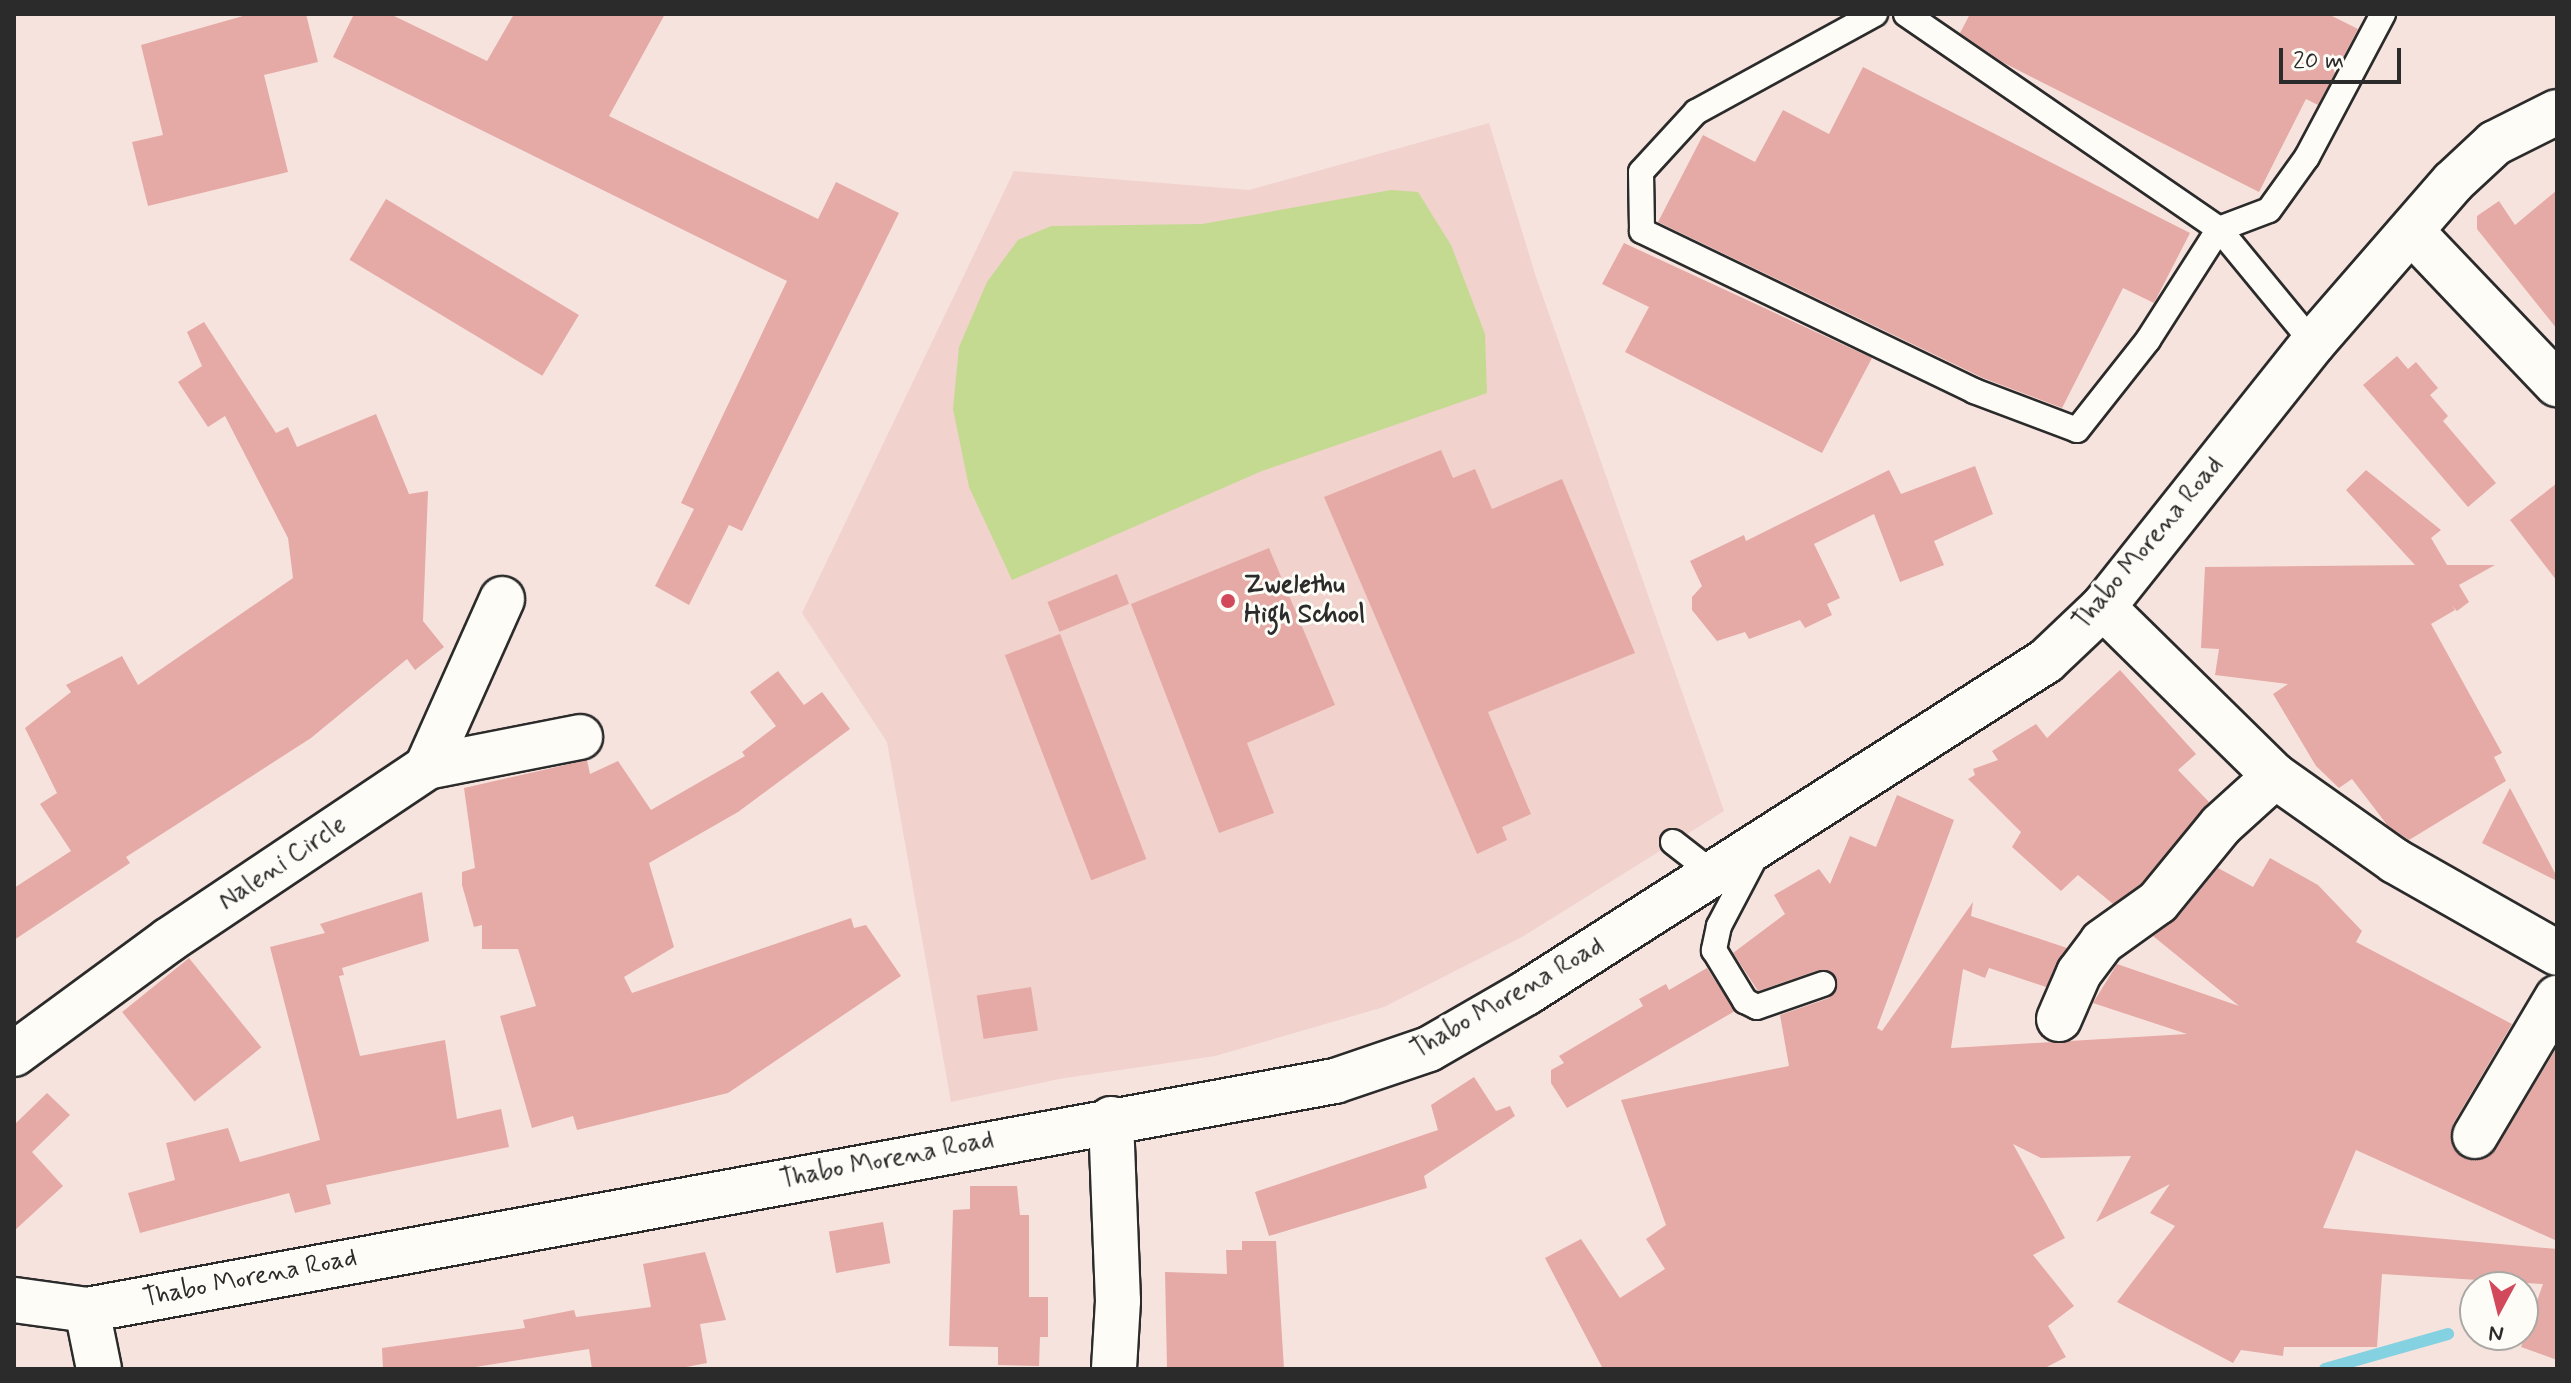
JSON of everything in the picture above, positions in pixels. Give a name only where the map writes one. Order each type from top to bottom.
[{"type":"street","name":"Thabo Morena Road","points":[[14,1300],[87,1310],[1111,1119],[1335,1081],[1387,1067],[1526,993],[2046,661],[2103,607],[2313,343],[2495,143],[2557,112]]},
{"type":"street","points":[[2413,233],[2557,384]]},
{"type":"street","points":[[427,767],[502,599]]},
{"type":"street","points":[[2103,607],[2275,776],[2395,861],[2557,953]]},
{"type":"street","name":"Naleni Circle","points":[[14,1054],[169,940],[427,767],[580,737]]},
{"type":"street","points":[[2059,1019],[2079,973],[2102,942],[2158,902],[2221,825],[2275,776]]},
{"type":"street","points":[[2475,1136],[2557,998]]},
{"type":"street","points":[[1111,1119],[1118,1301],[1114,1369]]},
{"type":"street","points":[[87,1310],[99,1369]]},
{"type":"lane","points":[[1875,14],[1696,112],[1641,172],[1642,231],[1974,391],[2077,430],[2148,340],[2219,229],[2269,210],[2307,157],[2383,14]]},
{"type":"lane","points":[[1906,14],[2219,229],[2313,343]]},
{"type":"lane","points":[[1673,842],[1714,874]]},
{"type":"lane","points":[[1763,842],[1719,926],[1714,950],[1745,1001],[1757,1007],[1823,984]]},
{"type":"shaded area","name":"Zwelethu High School","points":[[1489,123],[1536,277],[1724,811],[1522,937],[1384,1007],[1215,1056],[1059,1079],[951,1102],[887,742],[802,613],[1014,171],[1249,190]]},
{"type":"green space","points":[[1391,190],[1418,192],[1451,245],[1485,334],[1487,393],[1262,471],[1012,580],[969,487],[953,409],[959,347],[987,282],[1018,240],[1051,226],[1202,224]]},
{"type":"building","points":[[250,14],[306,14],[318,62],[264,75],[288,172],[148,206],[132,142],[163,135],[141,45]]},
{"type":"building","points":[[354,14],[390,14],[487,61],[514,14],[665,14],[609,116],[818,219],[836,182],[899,213],[742,531],[729,525],[689,605],[655,586],[694,509],[681,503],[787,281],[333,57]]},
{"type":"building","points":[[1970,14],[2328,14],[2358,29],[2318,105],[2306,99],[2259,192],[2004,63],[1960,33]]},
{"type":"building","points":[[1863,67],[2190,233],[2154,303],[2123,288],[2062,408],[1983,378],[1658,222],[1703,135],[1755,162],[1783,110],[1829,134]]},
{"type":"building","points":[[2557,190],[2557,329],[2477,229],[2477,216],[2499,201],[2515,225]]},
{"type":"building","points":[[386,199],[579,315],[542,376],[349,260]]},
{"type":"building","points":[[1624,243],[1872,358],[1822,453],[1625,352],[1649,307],[1602,284]]},
{"type":"building","points":[[204,322],[276,433],[288,427],[297,447],[376,414],[409,494],[428,491],[423,621],[444,647],[415,670],[407,659],[311,738],[126,857],[130,863],[14,940],[14,888],[71,851],[40,804],[57,793],[25,728],[71,692],[66,685],[122,656],[138,685],[293,578],[288,538],[225,416],[208,427],[178,382],[202,366],[187,332]]},
{"type":"building","points":[[2397,356],[2408,369],[2416,362],[2438,388],[2430,395],[2448,416],[2443,421],[2496,483],[2468,507],[2363,385]]},
{"type":"building","points":[[1441,450],[1453,478],[1475,469],[1492,509],[1562,479],[1635,653],[1488,712],[1531,814],[1502,827],[1507,840],[1477,854],[1324,497]]},
{"type":"building","points":[[1975,466],[1993,514],[1934,541],[1944,565],[1900,582],[1874,514],[1814,544],[1840,598],[1827,604],[1832,615],[1805,628],[1800,620],[1749,639],[1745,632],[1717,641],[1692,610],[1692,597],[1702,586],[1690,561],[1744,535],[1746,541],[1889,470],[1901,494]]},
{"type":"building","points":[[2366,470],[2441,530],[2431,538],[2447,565],[2495,565],[2459,585],[2469,602],[2457,611],[2451,605],[2455,610],[2431,624],[2502,753],[2494,757],[2506,781],[2409,840],[2388,826],[2352,779],[2339,788],[2316,766],[2273,694],[2288,684],[2215,675],[2219,649],[2201,648],[2205,567],[2415,565],[2346,490]]},
{"type":"building","points":[[2557,483],[2557,581],[2510,520]]},
{"type":"building","points":[[1269,548],[1335,705],[1247,743],[1274,813],[1219,833],[1131,604]]},
{"type":"building","points":[[1117,574],[1129,604],[1059,632],[1047,602]]},
{"type":"building","points":[[1060,634],[1146,859],[1091,880],[1005,655]]},
{"type":"building","points":[[2120,670],[2196,754],[2178,770],[2209,802],[2141,884],[2113,904],[2078,875],[2061,891],[2012,847],[2021,832],[1968,779],[1975,775],[1973,769],[1998,760],[1992,751],[2036,724],[2047,738]]},
{"type":"building","points":[[778,671],[804,705],[822,692],[850,729],[738,812],[649,863],[674,947],[624,977],[632,993],[851,918],[854,928],[866,925],[901,976],[728,1093],[577,1130],[573,1116],[532,1128],[500,1016],[536,1006],[518,949],[482,949],[482,925],[474,927],[462,885],[462,872],[475,868],[464,788],[587,760],[590,774],[618,761],[651,810],[745,756],[742,752],[776,726],[750,692]]},
{"type":"building","points":[[2510,788],[2557,877],[2557,881],[2482,843]]},
{"type":"building","points":[[1897,795],[1954,820],[1877,1028],[1882,1031],[1973,902],[1971,916],[2067,948],[2046,987],[1989,968],[1985,978],[1963,969],[1951,1048],[2187,1034],[2093,1003],[2117,964],[2239,1006],[2153,936],[2177,918],[2218,868],[2253,887],[2270,858],[2318,885],[2362,931],[2356,942],[2512,1024],[2453,1124],[2453,1148],[2462,1157],[2475,1161],[2496,1149],[2557,1047],[2557,1241],[2356,1150],[2323,1228],[2557,1249],[2557,1360],[2532,1351],[2539,1351],[2539,1295],[2543,1284],[2539,1284],[2539,1271],[2459,1271],[2459,1279],[2382,1274],[2377,1347],[2284,1347],[2283,1356],[2241,1350],[2233,1363],[2117,1302],[2175,1226],[2150,1213],[2170,1184],[2096,1222],[2131,1156],[2041,1158],[2013,1144],[2065,1238],[2033,1255],[2074,1306],[2048,1326],[2066,1357],[2043,1369],[1603,1369],[1545,1258],[1581,1239],[1620,1298],[1665,1269],[1646,1239],[1666,1225],[1621,1100],[1789,1066],[1780,1015],[1829,998],[1837,988],[1837,978],[1819,970],[1758,991],[1733,953],[1785,914],[1774,895],[1819,869],[1830,884],[1850,836],[1876,847]]},
{"type":"building","points":[[422,892],[429,941],[342,968],[344,975],[339,976],[360,1056],[445,1040],[457,1119],[501,1109],[509,1147],[326,1185],[331,1204],[295,1213],[289,1193],[140,1233],[128,1193],[175,1180],[166,1143],[228,1128],[240,1162],[320,1140],[270,947],[325,933],[320,924]]},
{"type":"building","points":[[189,958],[261,1047],[195,1101],[122,1012]]},
{"type":"building","points":[[1707,968],[1735,1011],[1567,1108],[1551,1083],[1551,1070],[1564,1063],[1559,1056],[1643,1006],[1639,999],[1666,984],[1669,990]]},
{"type":"building","points":[[1031,987],[1038,1030],[984,1039],[977,996]]},
{"type":"building","points":[[1474,1077],[1496,1111],[1510,1106],[1515,1116],[1424,1176],[1427,1188],[1269,1236],[1255,1192],[1438,1130],[1431,1105]]},
{"type":"building","points":[[47,1093],[70,1115],[32,1152],[63,1186],[14,1231],[14,1125]]},
{"type":"building","points":[[970,1186],[1017,1186],[1020,1215],[1029,1215],[1029,1297],[1048,1297],[1048,1337],[1040,1337],[1039,1366],[998,1365],[998,1347],[949,1346],[953,1210],[970,1209]]},
{"type":"building","points":[[883,1222],[890,1263],[836,1273],[829,1232]]},
{"type":"building","points":[[1242,1241],[1276,1241],[1284,1369],[1167,1369],[1165,1272],[1227,1274],[1226,1250],[1242,1250]]},
{"type":"building","points":[[705,1252],[726,1320],[700,1324],[707,1363],[676,1369],[592,1369],[589,1349],[463,1369],[383,1369],[382,1348],[525,1328],[523,1320],[574,1310],[576,1317],[651,1307],[643,1264]]},
{"type":"waterway","points":[[2325,1369],[2448,1334]]},
{"type":"place","name":"Zwelethu High School","points":[[1228,601]]}]
